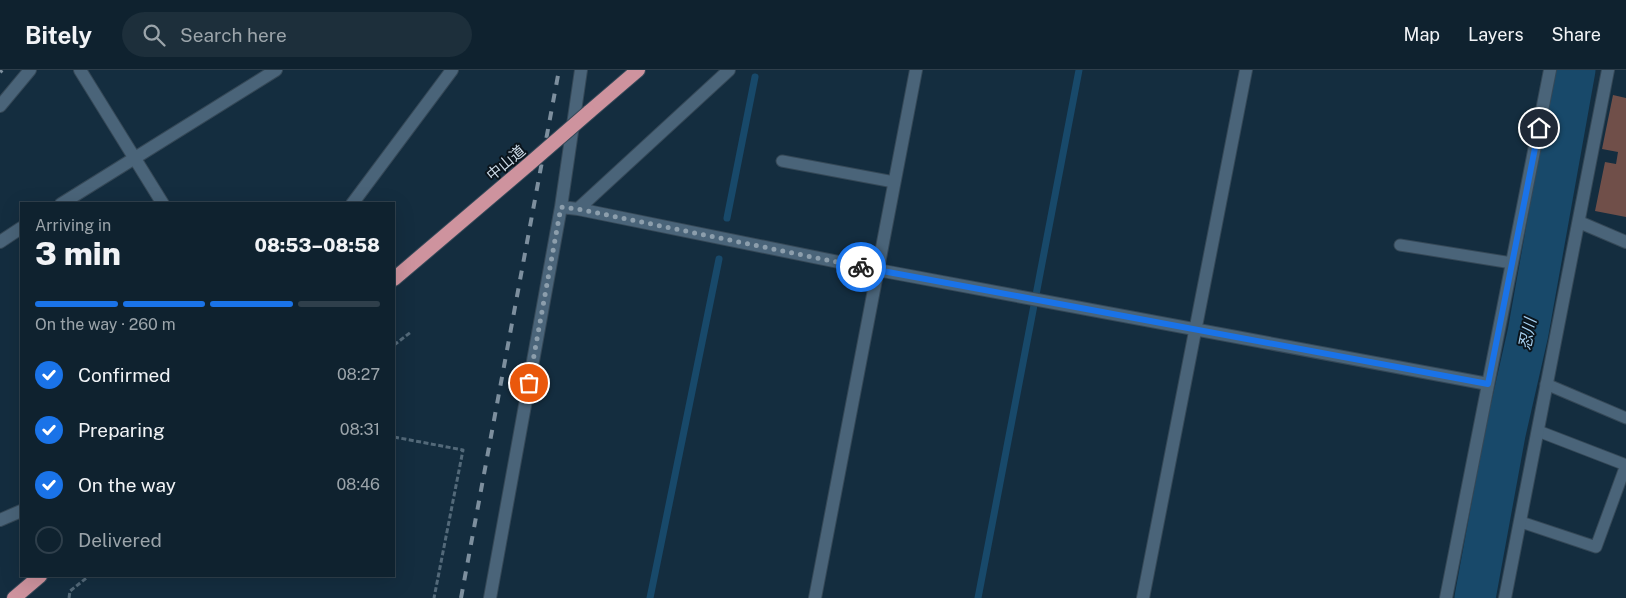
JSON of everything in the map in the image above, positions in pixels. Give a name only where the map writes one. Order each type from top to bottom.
[{"type":"highway","name":"中山道","points":[[395,277],[638,70]]},
{"type":"highway","points":[[14,598],[39,577]]},
{"type":"street","points":[[0,106],[30,70]]},
{"type":"street","points":[[80,70],[162,202]]},
{"type":"street","points":[[64,202],[276,70]]},
{"type":"street","points":[[353,202],[452,70]]},
{"type":"street","points":[[490,598],[561,207],[581,70]]},
{"type":"street","points":[[578,209],[729,70]]},
{"type":"street","points":[[815,598],[916,70]]},
{"type":"street","points":[[1143,598],[1246,70]]},
{"type":"street","points":[[1446,598],[1550,70]]},
{"type":"street","points":[[1505,598],[1608,70]]},
{"type":"street","points":[[561,207],[878,270],[1488,384]]},
{"type":"street","points":[[1579,222],[1626,242]]},
{"type":"street","points":[[0,242],[20,229]]},
{"type":"street","points":[[0,520],[20,511]]},
{"type":"lane","points":[[782,161],[894,182]]},
{"type":"lane","points":[[1400,245],[1512,263]]},
{"type":"lane","points":[[1546,384],[1626,418]]},
{"type":"lane","points":[[1521,522],[1596,548],[1626,465],[1538,431]]},
{"type":"path","points":[[395,344],[411,332]]},
{"type":"path","points":[[395,438],[463,450],[434,598]]},
{"type":"path","points":[[69,598],[70,591],[89,577]]},
{"type":"building","points":[[1613,95],[1626,98],[1626,217],[1595,211],[1605,162],[1616,164],[1618,152],[1602,149]]},
{"type":"waterway","points":[[978,598],[1079,70]]},
{"type":"waterway","name":"忍川","points":[[1475,598],[1505,434],[1528,333],[1575,70]]},
{"type":"waterway","points":[[727,218],[755,77]]},
{"type":"waterway","points":[[650,598],[719,259]]},
{"type":"railway","points":[[461,598],[559,70]]},
{"type":"way so far","points":[[529,383],[561,207],[861,267]]},
{"type":"route","points":[[861,267],[1488,384],[1539,128]]}]
